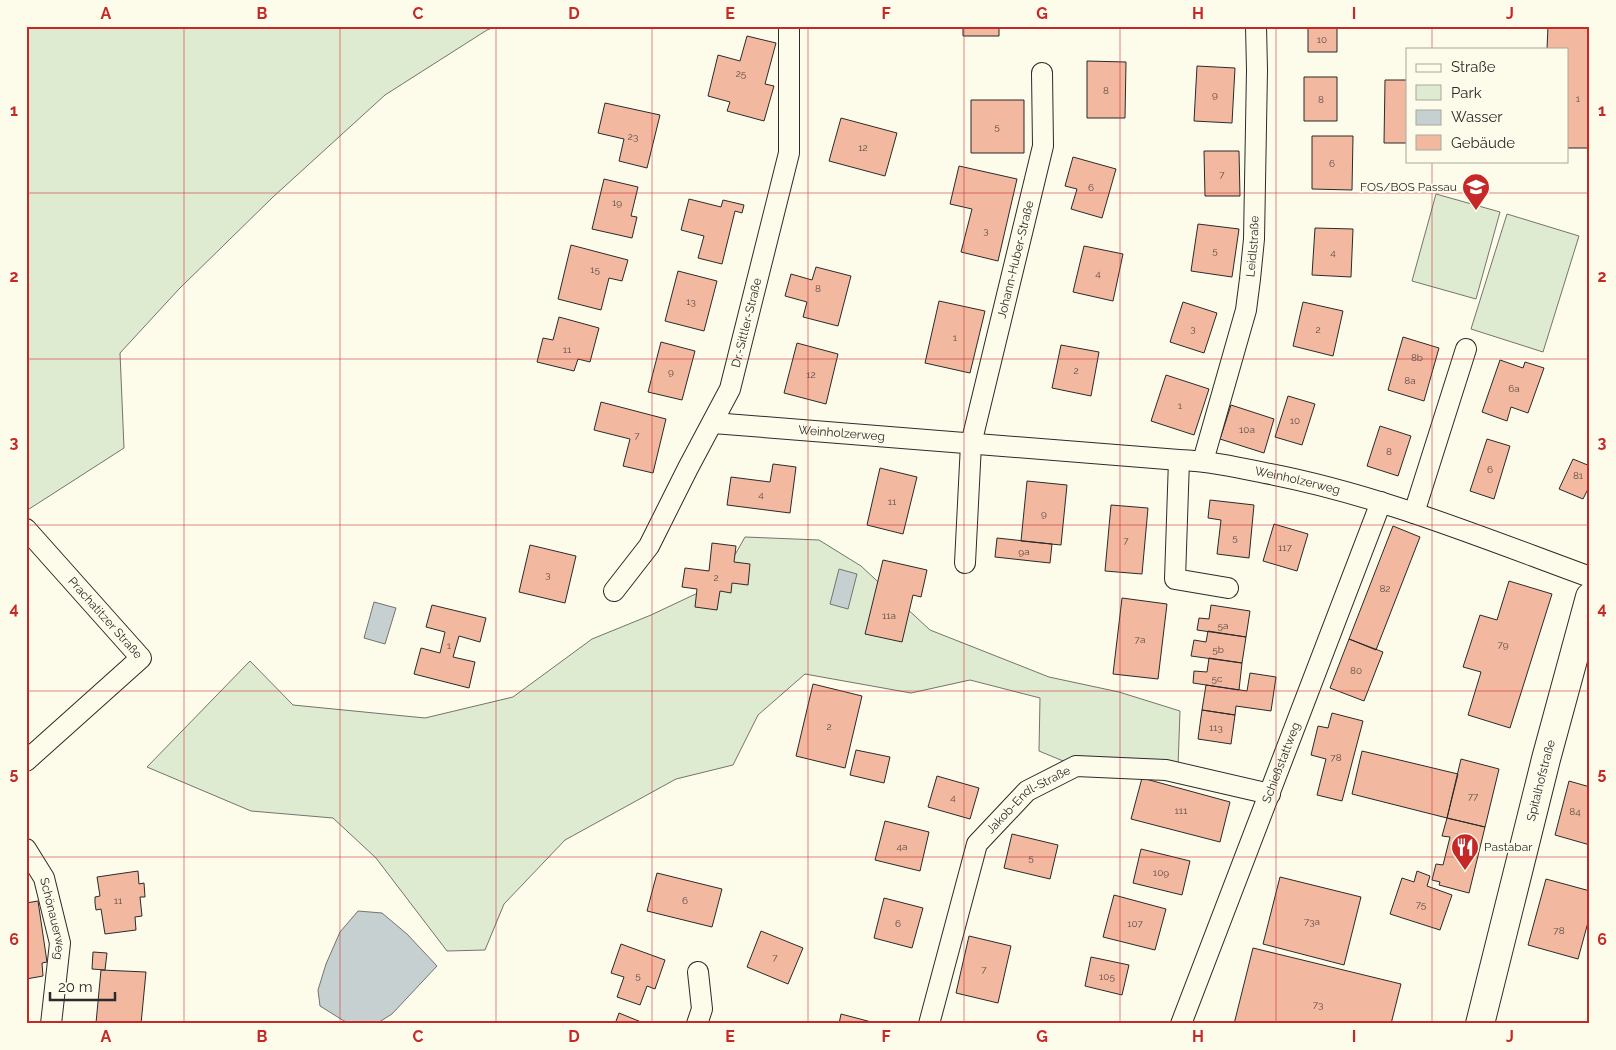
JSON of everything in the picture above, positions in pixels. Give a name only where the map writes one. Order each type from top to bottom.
[{"type":"street","name":"Dr.-Sittler-Straße","points":[[614,591],[649,546],[730,389],[789,153],[790,26]]},
{"type":"street","name":"Leidlstraße","points":[[1203,461],[1246,310],[1250,279],[1254,239],[1257,90],[1256,26]]},
{"type":"street","name":"Johann-Huber-Straße","points":[[971,444],[1043,146],[1042,73]]},
{"type":"street","points":[[1414,513],[1466,349]]},
{"type":"street","name":"Weinholzerweg","points":[[713,423],[1203,461],[1303,480],[1381,502],[1590,577]]},
{"type":"street","points":[[965,563],[971,444]]},
{"type":"street","points":[[1179,460],[1175,579],[1228,588]]},
{"type":"street","name":"Schießstattweg","points":[[1181,1024],[1381,502]]},
{"type":"street","name":"Prachatitzer Straße","points":[[26,530],[141,658],[26,761]]},
{"type":"street","name":"Spitalhofstraße","points":[[1480,1024],[1548,750],[1590,597]]},
{"type":"street","name":"Jakob-Endl-Straße","points":[[929,1024],[978,844],[1027,791],[1076,766],[1166,770],[1270,794]]},
{"type":"street","name":"Schönauerweg","points":[[26,849],[44,878],[60,943],[51,1024]]},
{"type":"street","points":[[697,1024],[702,1009],[698,972]]},
{"type":"green space","points":[[26,26],[497,26],[487,30],[385,95],[273,197],[179,289],[120,353],[124,448],[26,511]]},
{"type":"green space","points":[[1436,194],[1500,212],[1476,299],[1412,281]]},
{"type":"green space","points":[[1507,214],[1579,236],[1543,352],[1471,329]]},
{"type":"green space","points":[[745,537],[819,540],[861,566],[930,630],[1049,677],[1119,692],[1180,711],[1178,767],[1068,763],[1039,751],[1040,698],[970,680],[911,693],[805,674],[758,715],[733,765],[676,779],[565,840],[504,904],[485,950],[447,951],[376,858],[333,818],[251,811],[147,767],[250,661],[293,705],[425,718],[513,697],[592,639],[651,615],[719,583]]},
{"type":"water","points":[[839,569],[857,574],[848,609],[830,604]]},
{"type":"water","points":[[374,602],[396,608],[385,644],[364,638]]},
{"type":"water","points":[[358,911],[382,913],[407,934],[437,966],[392,1014],[376,1024],[356,1024],[344,1021],[320,1006],[318,990],[326,964],[340,932]]},
{"type":"building","points":[[963,26],[999,26],[999,36],[963,36]]},
{"type":"building","points":[[1308,26],[1337,26],[1337,52],[1308,52]]},
{"type":"building","points":[[1548,26],[1590,26],[1590,148],[1568,148],[1568,48],[1547,48]]},
{"type":"building","points":[[747,36],[776,43],[765,84],[774,86],[764,121],[727,111],[730,102],[708,96],[718,55],[740,61]]},
{"type":"building","points":[[1087,61],[1126,62],[1125,118],[1087,118]]},
{"type":"building","points":[[1197,66],[1235,68],[1232,123],[1194,121]]},
{"type":"building","points":[[1304,77],[1337,77],[1337,121],[1304,121]]},
{"type":"building","points":[[1385,80],[1406,80],[1406,143],[1384,143]]},
{"type":"building","points":[[971,100],[1024,100],[1024,153],[971,153]]},
{"type":"building","points":[[605,103],[660,115],[647,168],[619,161],[624,139],[598,133]]},
{"type":"building","points":[[841,118],[897,133],[885,176],[829,161]]},
{"type":"building","points":[[1312,136],[1353,136],[1352,190],[1312,189]]},
{"type":"building","points":[[1204,151],[1239,151],[1240,196],[1205,196]]},
{"type":"building","points":[[1073,157],[1116,169],[1102,218],[1071,209],[1077,189],[1065,186]]},
{"type":"building","points":[[959,166],[1017,179],[998,261],[961,252],[972,209],[950,204]]},
{"type":"building","points":[[604,179],[638,187],[631,216],[637,217],[632,238],[592,229]]},
{"type":"building","points":[[689,199],[721,207],[723,200],[744,205],[742,213],[735,211],[722,264],[698,258],[704,236],[681,230]]},
{"type":"building","points":[[1198,224],[1239,229],[1232,277],[1191,271]]},
{"type":"building","points":[[1315,228],[1353,229],[1351,277],[1312,275]]},
{"type":"building","points":[[571,245],[628,260],[622,281],[609,278],[601,310],[558,299]]},
{"type":"building","points":[[1084,246],[1123,254],[1113,301],[1073,292]]},
{"type":"building","points":[[816,267],[851,276],[838,326],[803,317],[807,302],[785,296],[791,274],[812,280]]},
{"type":"building","points":[[678,271],[717,281],[704,331],[665,321]]},
{"type":"building","points":[[939,301],[985,311],[970,373],[925,363]]},
{"type":"building","points":[[1183,302],[1217,313],[1204,353],[1170,342]]},
{"type":"building","points":[[1303,302],[1343,311],[1333,356],[1293,346]]},
{"type":"building","points":[[559,317],[599,328],[590,362],[578,359],[574,371],[537,362],[543,338],[553,340]]},
{"type":"building","points":[[1403,337],[1439,348],[1424,401],[1388,390]]},
{"type":"building","points":[[661,342],[695,351],[682,400],[648,392]]},
{"type":"building","points":[[797,343],[838,354],[826,404],[784,393]]},
{"type":"building","points":[[1061,345],[1099,352],[1091,396],[1052,388]]},
{"type":"building","points":[[1500,360],[1523,368],[1525,362],[1544,368],[1528,413],[1511,407],[1507,421],[1482,412]]},
{"type":"building","points":[[1166,375],[1209,389],[1194,435],[1151,421]]},
{"type":"building","points":[[1288,396],[1315,404],[1302,445],[1275,437]]},
{"type":"building","points":[[601,402],[666,419],[653,473],[623,466],[630,439],[594,430]]},
{"type":"building","points":[[1231,405],[1274,419],[1264,453],[1220,439]]},
{"type":"building","points":[[1380,426],[1411,436],[1398,476],[1367,466]]},
{"type":"building","points":[[1487,439],[1510,446],[1494,499],[1470,491]]},
{"type":"building","points":[[1573,459],[1590,466],[1590,485],[1583,499],[1559,489]]},
{"type":"building","points":[[773,464],[796,467],[790,513],[727,505],[731,477],[770,482]]},
{"type":"building","points":[[880,468],[917,477],[903,534],[867,525]]},
{"type":"building","points":[[1027,481],[1067,485],[1061,545],[1021,541]]},
{"type":"building","points":[[1210,500],[1254,505],[1249,558],[1217,554],[1221,520],[1208,518]]},
{"type":"building","points":[[1111,505],[1148,508],[1142,574],[1105,571]]},
{"type":"building","points":[[1274,524],[1308,534],[1297,571],[1263,561]]},
{"type":"building","points":[[1393,526],[1420,537],[1376,650],[1349,639]]},
{"type":"building","points":[[997,538],[1052,544],[1050,563],[995,557]]},
{"type":"building","points":[[712,543],[736,546],[734,562],[750,564],[748,585],[732,583],[731,593],[720,591],[717,610],[695,607],[697,589],[682,587],[685,568],[709,571]]},
{"type":"building","points":[[530,545],[576,556],[565,603],[519,592]]},
{"type":"building","points":[[883,560],[927,570],[921,597],[913,595],[902,642],[865,634]]},
{"type":"building","points":[[1509,581],[1552,594],[1510,728],[1468,715],[1481,672],[1463,667],[1480,615],[1497,620]]},
{"type":"building","points":[[1122,598],[1167,604],[1158,679],[1113,674]]},
{"type":"building","points":[[432,605],[486,618],[480,642],[459,636],[453,657],[475,662],[469,688],[414,674],[421,648],[440,653],[445,632],[426,627]]},
{"type":"building","points":[[1211,605],[1250,611],[1246,637],[1197,630],[1199,618],[1209,619]]},
{"type":"building","points":[[1208,631],[1246,637],[1242,663],[1191,656],[1194,640],[1206,642]]},
{"type":"building","points":[[1349,639],[1383,652],[1364,701],[1330,688]]},
{"type":"building","points":[[1209,658],[1242,663],[1239,690],[1193,683],[1194,671],[1207,672]]},
{"type":"building","points":[[1250,673],[1276,677],[1271,711],[1236,706],[1235,715],[1202,710],[1206,685],[1247,691]]},
{"type":"building","points":[[813,684],[862,696],[845,768],[796,756]]},
{"type":"building","points":[[1202,710],[1235,715],[1231,744],[1198,739]]},
{"type":"building","points":[[1332,713],[1363,721],[1342,801],[1317,795],[1326,759],[1311,755],[1318,726],[1328,728]]},
{"type":"building","points":[[856,750],[890,757],[884,783],[850,775]]},
{"type":"building","points":[[1362,751],[1458,774],[1447,818],[1352,794]]},
{"type":"building","points":[[1461,759],[1499,769],[1485,827],[1447,818]]},
{"type":"building","points":[[937,776],[979,788],[970,819],[928,807]]},
{"type":"building","points":[[1142,778],[1230,802],[1220,842],[1131,819]]},
{"type":"building","points":[[1569,781],[1590,787],[1590,845],[1555,835]]},
{"type":"building","points":[[1447,818],[1485,827],[1469,893],[1439,885],[1440,882],[1432,880],[1436,864],[1443,865],[1450,837],[1442,836]]},
{"type":"building","points":[[885,821],[929,832],[920,871],[875,860]]},
{"type":"building","points":[[1012,834],[1058,845],[1050,879],[1004,868]]},
{"type":"building","points":[[1141,849],[1190,861],[1182,895],[1133,883]]},
{"type":"building","points":[[138,871],[139,884],[144,883],[145,897],[140,897],[142,916],[135,917],[136,930],[105,934],[101,909],[96,910],[95,903],[95,897],[100,896],[97,877]]},
{"type":"building","points":[[1417,871],[1430,876],[1427,886],[1452,895],[1440,930],[1390,914],[1402,878],[1414,882]]},
{"type":"building","points":[[657,873],[722,889],[712,927],[647,911]]},
{"type":"building","points":[[1280,877],[1361,897],[1344,965],[1263,944]]},
{"type":"building","points":[[1546,879],[1590,891],[1590,915],[1578,959],[1528,945]]},
{"type":"building","points":[[1114,895],[1166,909],[1155,950],[1103,937]]},
{"type":"building","points":[[884,898],[923,908],[912,948],[874,938]]},
{"type":"building","points":[[38,901],[47,962],[42,963],[43,976],[26,979],[26,903]]},
{"type":"building","points":[[761,931],[803,948],[788,984],[747,967]]},
{"type":"building","points":[[969,936],[1011,946],[998,1003],[956,993]]},
{"type":"building","points":[[621,944],[665,960],[655,989],[647,986],[640,1005],[617,997],[624,977],[611,973]]},
{"type":"building","points":[[1253,948],[1401,984],[1391,1024],[1234,1024]]},
{"type":"building","points":[[93,952],[107,953],[105,970],[92,969]]},
{"type":"building","points":[[1091,957],[1129,965],[1122,995],[1085,986]]},
{"type":"building","points":[[101,970],[146,972],[141,1024],[96,1023]]},
{"type":"building","points":[[26,1002],[29,1024],[26,1024]]},
{"type":"building","points":[[619,1013],[646,1024],[615,1024]]},
{"type":"building","points":[[841,1014],[879,1024],[839,1024]]},
{"type":"place","name":"FOS/BOS Passau","points":[[1476,211]]},
{"type":"place","name":"Pastabar","points":[[1465,871]]}]
